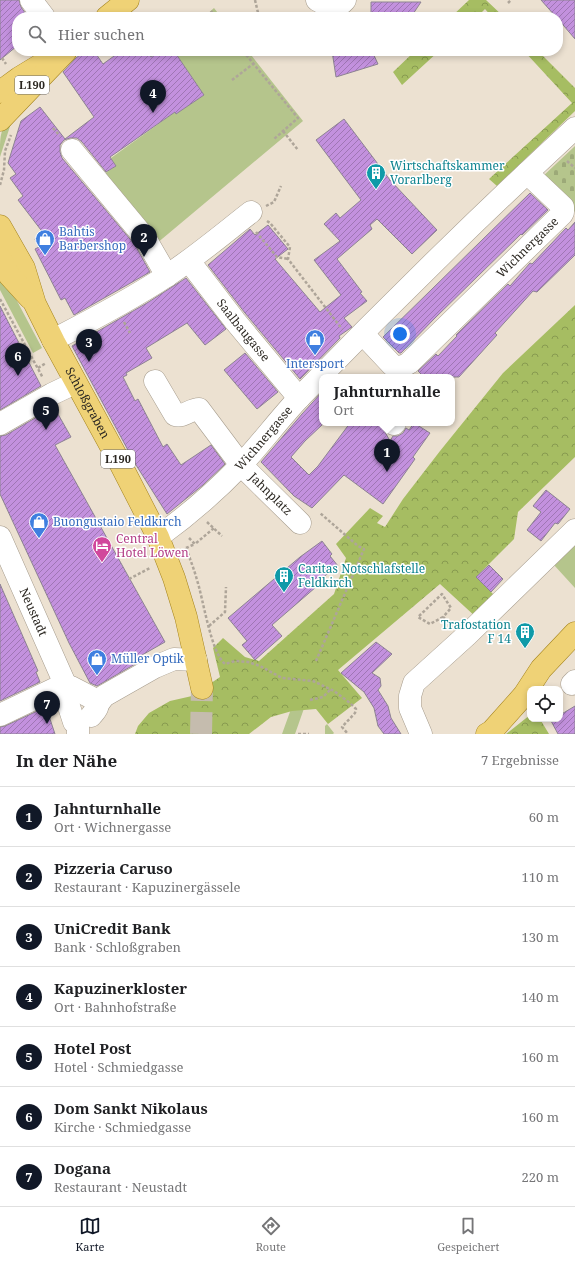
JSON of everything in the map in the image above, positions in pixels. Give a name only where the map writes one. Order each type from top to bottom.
[{"type":"main road","points":[[113,12],[128,0]]},
{"type":"main road","name":"L190","points":[[0,92],[18,78],[56,56]]},
{"type":"main road","name":"L190","points":[[0,120],[60,56]]},
{"type":"main road","name":"Schloßgraben","points":[[0,226],[24,268],[35,304],[158,537],[174,578],[186,617],[196,660]]},
{"type":"main road","name":"Schloßgraben","points":[[0,258],[9,276],[35,304]]},
{"type":"main road","points":[[487,734],[492,731],[516,703],[541,669],[568,638],[575,633]]},
{"type":"main road","name":"L190","points":[[196,660],[202,688]]},
{"type":"street","points":[[31,0],[40,12]]},
{"type":"street","points":[[317,0],[328,6],[342,3],[345,0]]},
{"type":"street","name":"Wichnergasse","points":[[323,374],[428,267],[575,128]]},
{"type":"street","points":[[72,150],[145,238],[167,276]]},
{"type":"street","name":"Wichnergasse","points":[[358,339],[392,365],[398,372],[562,214],[563,207],[527,173]]},
{"type":"street","points":[[54,340],[93,320],[167,276],[189,261],[251,212]]},
{"type":"street","name":"Saalbaugasse","points":[[189,261],[235,321],[299,398]]},
{"type":"street","name":"Wichnergasse","points":[[158,537],[176,524],[241,465],[299,398],[319,378]]},
{"type":"street","name":"Jahnplatz","points":[[155,381],[175,415],[180,416],[198,409],[241,465],[300,523]]},
{"type":"street","points":[[0,424],[52,394],[76,383]]},
{"type":"street","points":[[421,734],[410,708],[410,696],[414,683],[467,635],[575,530]]},
{"type":"street","name":"Neustadt","points":[[0,537],[65,685],[64,691],[78,730],[98,708],[98,704],[104,696],[174,659],[196,660]]},
{"type":"street","points":[[0,715],[65,685],[96,700],[98,704]]},
{"type":"path","points":[[255,0],[258,12]]},
{"type":"path","points":[[508,3],[511,0]]},
{"type":"path","points":[[247,56],[298,118],[274,139]]},
{"type":"path","points":[[232,80],[253,64]]},
{"type":"path","points":[[283,131],[298,150]]},
{"type":"path","points":[[0,185],[4,170],[6,147],[8,143]]},
{"type":"path","points":[[251,212],[274,202],[281,186]]},
{"type":"path","points":[[251,212],[270,223],[290,247],[288,259]]},
{"type":"path","points":[[251,212],[256,232],[277,257],[288,259],[358,339]]},
{"type":"path","points":[[0,299],[52,394]]},
{"type":"path","points":[[316,662],[364,549],[358,546],[320,513]]},
{"type":"path","points":[[205,520],[222,536]]},
{"type":"path","points":[[176,524],[195,544],[214,528]]},
{"type":"path","points":[[186,548],[197,580],[212,637],[222,662],[225,664],[248,662],[260,666],[279,677],[313,680],[331,689],[356,709],[355,713],[342,727],[348,734]]},
{"type":"path","points":[[129,579],[151,567]]},
{"type":"path","points":[[209,626],[225,612],[226,587]]},
{"type":"path","points":[[442,594],[452,608],[443,617],[430,624],[418,617],[442,594]]},
{"type":"path","points":[[443,617],[467,635]]},
{"type":"path","points":[[310,700],[324,697],[331,689]]},
{"type":"path","points":[[298,734],[309,734]]},
{"type":"green space","points":[[469,0],[486,0],[499,12],[488,12],[485,9],[482,12],[456,12]]},
{"type":"green space","points":[[214,8],[217,12],[210,12]]},
{"type":"green space","points":[[177,56],[252,56],[303,121],[156,244],[101,176],[116,166],[111,158],[175,112],[176,114],[204,95]]},
{"type":"green space","points":[[410,56],[434,56],[402,85],[393,72]]},
{"type":"green space","points":[[529,56],[543,56],[575,88],[575,111],[497,186],[489,179],[572,103]]},
{"type":"green space","points":[[15,111],[0,157],[2,132],[6,123]]},
{"type":"green space","points":[[575,146],[575,212],[541,178]]},
{"type":"green space","points":[[0,269],[42,348],[33,353],[0,290]]},
{"type":"green space","points":[[575,305],[575,457],[518,512],[514,539],[476,577],[497,598],[477,618],[440,584],[338,670],[362,698],[328,724],[316,709],[292,711],[271,717],[249,734],[135,734],[138,726],[149,713],[170,701],[192,696],[220,677],[213,648],[223,638],[245,657],[259,661],[334,594],[346,558],[336,544],[370,508],[383,516],[377,523],[385,527],[403,499],[503,373]]},
{"type":"green space","points":[[575,543],[575,588],[554,565]]},
{"type":"green space","points":[[309,659],[320,663],[295,734],[282,734]]},
{"type":"green space","points":[[527,717],[527,722],[542,722],[549,734],[506,734]]},
{"type":"green space","points":[[327,724],[334,733],[333,734],[325,734],[325,726]]},
{"type":"building","points":[[0,0],[19,0],[24,12],[12,12],[12,50],[0,60]]},
{"type":"building","points":[[541,0],[575,0],[575,39],[563,25],[563,12],[552,12]]},
{"type":"building","points":[[371,2],[421,2],[414,12],[371,12]]},
{"type":"building","points":[[79,56],[97,56],[103,64],[114,56],[177,56],[204,95],[176,114],[175,112],[110,157],[116,166],[106,172],[82,142],[77,138],[64,140],[60,145],[62,158],[135,245],[150,272],[74,315],[65,298],[61,300],[35,249],[39,247],[35,239],[44,234],[18,200],[23,196],[10,178],[16,174],[8,163],[21,121],[40,107],[65,139],[94,117],[63,72]]},
{"type":"building","points":[[333,56],[374,56],[378,64],[336,77]]},
{"type":"building","points":[[344,119],[390,180],[437,230],[412,254],[377,219],[370,225],[372,229],[337,259],[367,301],[344,318],[352,327],[339,336],[340,338],[300,379],[245,313],[208,265],[250,229],[255,235],[268,225],[288,249],[275,259],[320,312],[341,295],[314,260],[340,241],[324,224],[336,213],[340,218],[361,200],[316,140]]},
{"type":"building","points":[[530,193],[548,210],[522,235],[521,234],[401,353],[399,353],[383,337]]},
{"type":"building","points":[[575,222],[575,255],[537,292],[533,291],[495,333],[497,335],[459,377],[455,377],[455,374],[421,374],[418,371],[436,354],[438,356],[457,336],[456,335],[508,284],[510,286],[530,263],[532,264],[566,228],[568,230]]},
{"type":"building","points":[[186,278],[226,329],[205,345],[187,323],[146,348],[152,358],[126,373],[127,375],[123,377],[135,401],[138,399],[163,447],[167,444],[181,465],[211,445],[225,464],[203,485],[167,514],[136,465],[72,346],[147,303]]},
{"type":"building","points":[[0,306],[41,386],[0,410]]},
{"type":"building","points":[[245,353],[278,392],[257,409],[224,370]]},
{"type":"building","points":[[319,395],[319,426],[321,426],[291,457],[309,475],[318,466],[348,426],[382,426],[390,441],[393,436],[398,436],[403,433],[406,428],[409,430],[412,426],[419,426],[430,433],[413,457],[415,459],[383,504],[344,475],[312,508],[294,496],[261,462]]},
{"type":"building","points":[[54,407],[71,437],[55,445],[165,642],[135,659],[137,663],[97,686],[90,683],[69,643],[0,494],[0,436],[6,435]]},
{"type":"building","points":[[546,490],[570,509],[558,524],[555,523],[541,541],[527,530],[541,512],[533,506]]},
{"type":"building","points":[[322,541],[332,554],[330,556],[338,566],[314,584],[316,587],[272,625],[282,636],[255,660],[242,645],[247,641],[228,618],[300,557]]},
{"type":"building","points":[[489,565],[503,579],[491,592],[476,577]]},
{"type":"building","points":[[0,584],[38,671],[36,672],[40,682],[0,701]]},
{"type":"building","points":[[376,642],[392,654],[372,673],[380,678],[381,686],[378,690],[388,706],[391,718],[401,734],[384,734],[378,726],[374,708],[364,692],[341,673]]},
{"type":"building","points":[[575,706],[575,734],[558,734],[552,722],[563,722],[563,713]]},
{"type":"building","points":[[46,707],[55,734],[0,734],[0,727]]},
{"type":"tunnel","points":[[201,734],[202,688]]},
{"type":"place","name":"Kapuzinerkloster","points":[[153,113]]},
{"type":"place","name":"Wirtschaftskammer Vorarlberg","points":[[376,190]]},
{"type":"place","name":"Bahtis Barbershop","points":[[45,256]]},
{"type":"place","name":"Pizzeria Caruso","points":[[144,257]]},
{"type":"place","name":"Intersport","points":[[315,356]]},
{"type":"place","name":"UniCredit Bank","points":[[89,362]]},
{"type":"place","name":"Dom Sankt Nikolaus","points":[[18,376]]},
{"type":"place","name":"Hotel Post","points":[[46,430]]},
{"type":"place","name":"Jahnturnhalle","points":[[387,472]]},
{"type":"place","name":"Buongustaio Feldkirch","points":[[39,539]]},
{"type":"place","name":"Central Hotel Löwen","points":[[102,563]]},
{"type":"place","name":"Caritas Notschlafstelle Feldkirch","points":[[284,593]]},
{"type":"place","name":"Trafostation F 14","points":[[525,649]]},
{"type":"place","name":"Müller Optik","points":[[97,676]]},
{"type":"place","name":"Dogana","points":[[47,724]]}]
